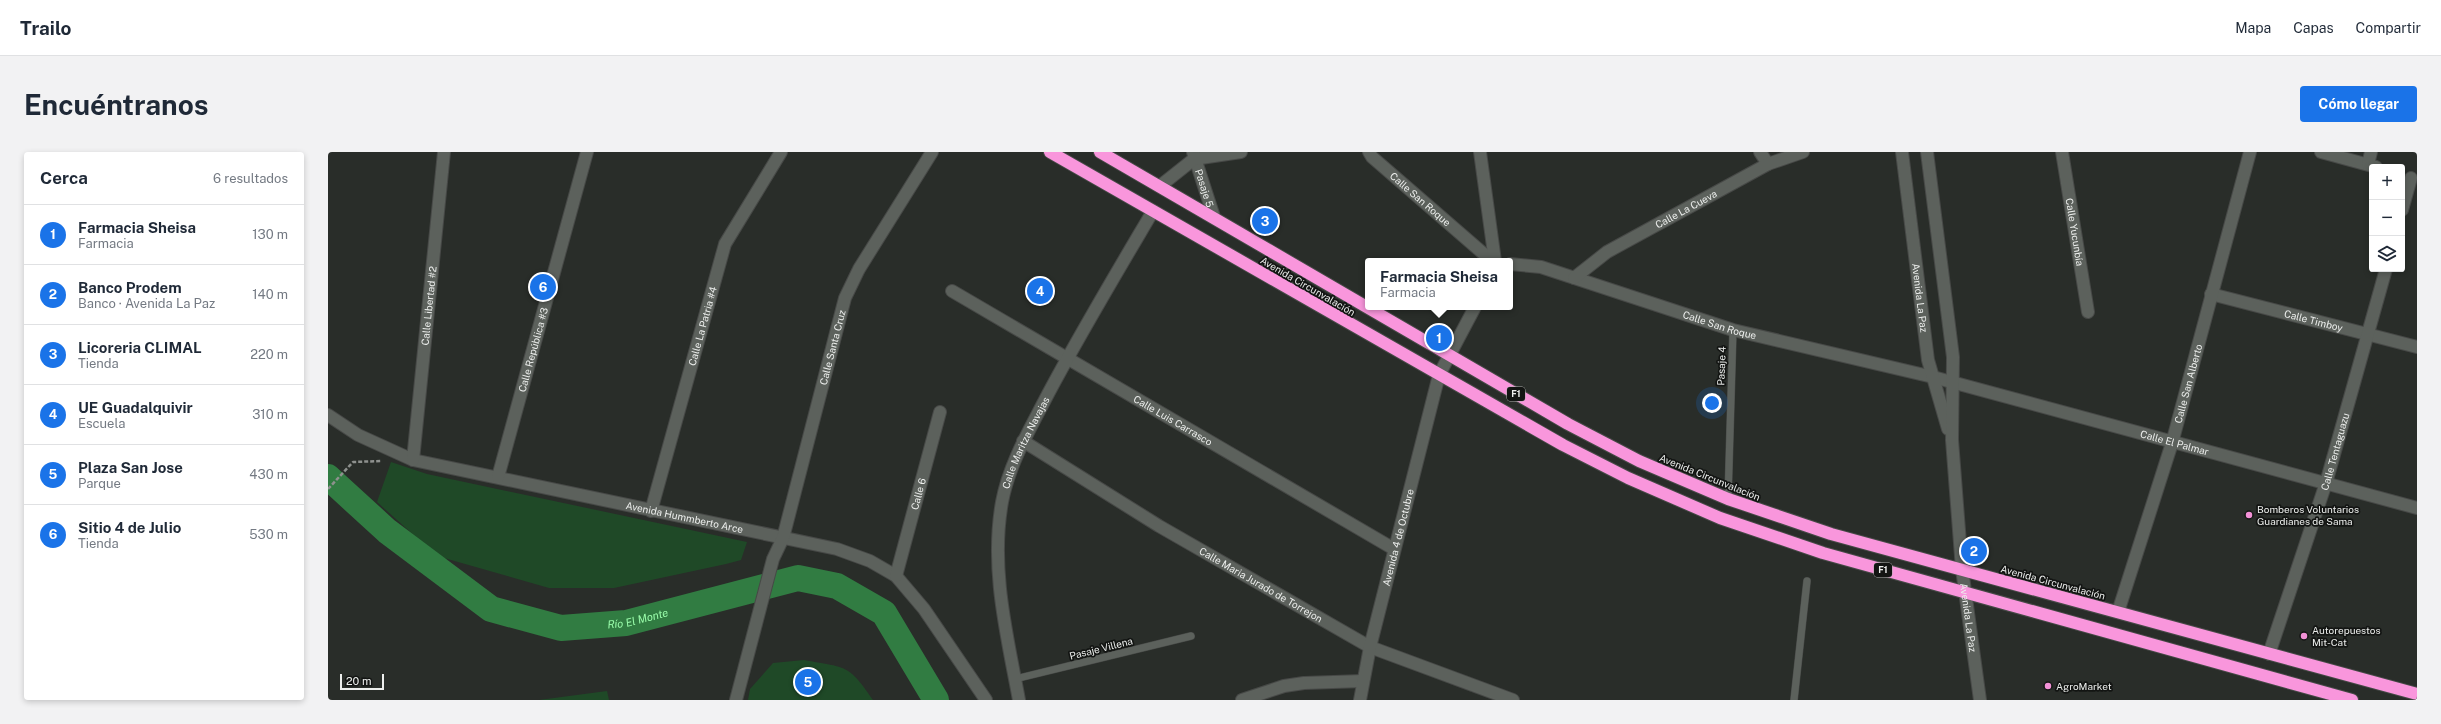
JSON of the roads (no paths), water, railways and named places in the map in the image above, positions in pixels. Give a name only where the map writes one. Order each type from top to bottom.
[{"type":"highway","name":"Avenida Circunvalación","points":[[1050,152],[1439,375],[1615,472],[1720,518],[1823,553],[2352,700]]},
{"type":"highway","name":"Avenida Circunvalación","points":[[1100,152],[1365,306]]},
{"type":"highway","name":"Avenida Circunvalación","points":[[1372,310],[1568,424],[1632,457],[1728,499],[1831,534],[2417,694]]},
{"type":"street","name":"Calle Libertad #2","points":[[413,460],[444,152]]},
{"type":"street","name":"Calle República #3","points":[[498,477],[587,152]]},
{"type":"street","name":"Calle La Patria #4","points":[[651,511],[725,244],[781,152]]},
{"type":"street","name":"Calle Santa Cruz","points":[[736,700],[773,559],[783,538],[845,298],[859,269],[932,152]]},
{"type":"street","name":"Pasaje 5","points":[[1214,217],[1194,156],[1241,152]]},
{"type":"street","name":"Calle San Roque","points":[[1369,152],[1372,157],[1490,258]]},
{"type":"street","points":[[1480,152],[1491,218],[1494,258]]},
{"type":"street","points":[[1760,152],[1768,164]]},
{"type":"street","name":"Calle La Cueva","points":[[1574,278],[1607,252],[1768,164],[1788,155],[1803,152]]},
{"type":"street","name":"Avenida La Paz","points":[[1902,152],[1928,360],[1952,440]]},
{"type":"street","name":"Avenida La Paz","points":[[1927,152],[1953,357],[1952,440],[1962,569],[1980,700]]},
{"type":"street","name":"Calle Yucunbía","points":[[2062,152],[2088,312]]},
{"type":"street","name":"Calle San Alberto","points":[[2118,612],[2172,443],[2250,152]]},
{"type":"street","points":[[2321,152],[2369,165]]},
{"type":"street","points":[[2371,152],[2372,164]]},
{"type":"street","points":[[1160,186],[1194,156]]},
{"type":"street","points":[[2404,200],[2410,178]]},
{"type":"street","name":"Calle Maritza Navajas","points":[[1019,700],[998,585],[999,536],[1002,502],[1010,473],[1023,441],[1067,358],[1153,211]]},
{"type":"street","name":"Calle San Roque","points":[[1513,264],[1541,267],[1732,330],[1933,377]]},
{"type":"street","name":"Calle Tentaguazu","points":[[2270,654],[2326,483],[2385,272]]},
{"type":"street","name":"Calle Luis Carrasco","points":[[952,290],[1394,549]]},
{"type":"street","name":"Calle Timboy","points":[[2211,294],[2368,333],[2417,347]]},
{"type":"street","name":"Avenida 4 de Octubre","points":[[1360,700],[1370,647],[1439,375],[1448,355],[1473,310]]},
{"type":"street","name":"Calle El Palmar","points":[[1933,377],[2172,443],[2417,508]]},
{"type":"street","name":"Calle 6","points":[[896,576],[940,412]]},
{"type":"street","name":"Avenida Hummberto Arce","points":[[328,415],[358,435],[413,460],[837,549],[870,561],[896,576],[924,609],[986,700]]},
{"type":"street","name":"Calle Maria Jurado de Torrejon","points":[[1023,441],[1159,526],[1370,647],[1513,700]]},
{"type":"street","points":[[1242,700],[1284,686],[1304,683],[1363,681]]},
{"type":"lane","name":"Pasaje 4","points":[[1728,499],[1732,330]]},
{"type":"lane","points":[[1794,700],[1807,581]]},
{"type":"lane","name":"Pasaje Villena","points":[[1015,679],[1191,636]]},
{"type":"waterway","name":"Río El Monte","points":[[328,477],[387,531],[491,609],[561,628],[626,623],[798,578],[837,586],[884,613],[936,700]]},
{"type":"place","name":"Licoreria CLIMAL","points":[[1265,221]]},
{"type":"place","name":"Sitio 4 de Julio","points":[[543,287]]},
{"type":"place","name":"UE Guadalquivir","points":[[1040,291]]},
{"type":"place","name":"Farmacia Sheisa","points":[[1439,338]]},
{"type":"place","name":"Bomberos Voluntarios Guardianes de Sama","points":[[2249,515]]},
{"type":"place","name":"Banco Prodem","points":[[1974,551]]},
{"type":"place","name":"Autorepuestos Mit-Cat","points":[[2304,636]]},
{"type":"place","name":"Plaza San Jose","points":[[808,682]]},
{"type":"place","name":"AgroMarket","points":[[2048,686]]}]
